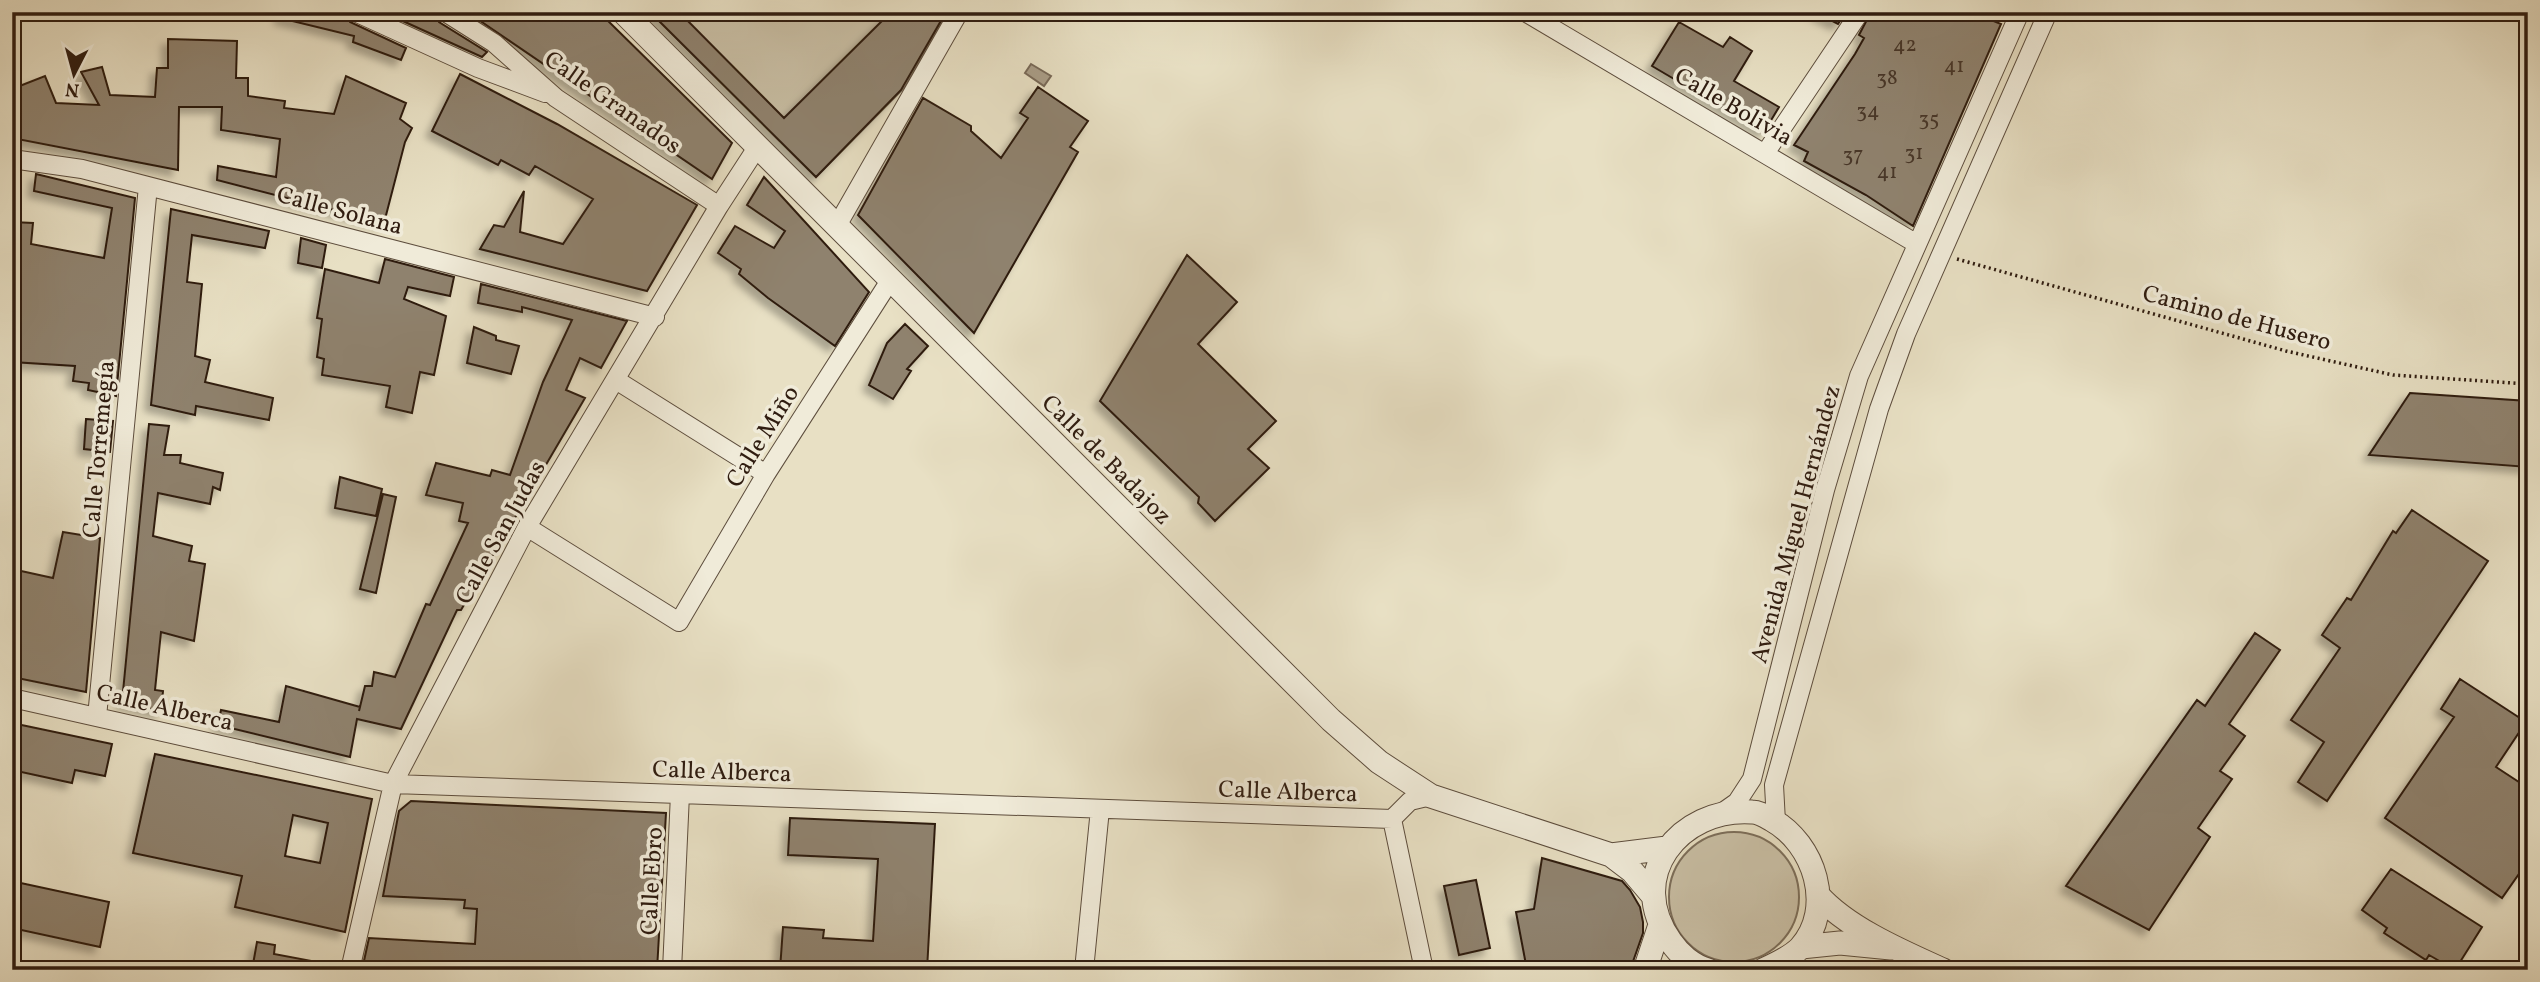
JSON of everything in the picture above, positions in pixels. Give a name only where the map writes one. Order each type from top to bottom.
[{"type":"street","points":[[355,12],[478,68],[556,98]]},
{"type":"street","name":"Calle Granados","points":[[445,12],[494,43],[556,98],[719,206]]},
{"type":"street","name":"Calle de Badajoz","points":[[623,12],[838,224],[1331,720],[1379,762],[1431,796],[1611,855],[1632,871],[1654,897]]},
{"type":"street","points":[[838,224],[959,12]]},
{"type":"street","name":"Calle Bolivia","points":[[1525,12],[1766,152],[1917,244]]},
{"type":"street","points":[[1766,152],[1860,12]]},
{"type":"street","name":"Avenida Miguel Hernández","points":[[1720,814],[1737,802],[1752,779],[1825,490],[1859,376],[2020,12]]},
{"type":"street","name":"Avenida Miguel Hernández","points":[[1776,822],[1774,785],[1879,409],[1906,334],[2048,12]]},
{"type":"street","name":"Calle San Judas","points":[[350,970],[393,784],[527,527],[719,206],[758,146]]},
{"type":"street","name":"Calle Solana","points":[[12,159],[82,169],[654,317]]},
{"type":"street","name":"Calle Torremegía","points":[[97,717],[148,186]]},
{"type":"street","name":"Calle Miño","points":[[527,527],[678,622],[766,474],[891,279]]},
{"type":"street","points":[[616,380],[766,474]]},
{"type":"street","name":"Calle Alberca","points":[[12,698],[393,784],[1392,819],[1410,801],[1431,796]]},
{"type":"street","name":"Calle Ebro","points":[[672,970],[680,794]]},
{"type":"street","points":[[1084,970],[1100,809]]},
{"type":"street","points":[[1708,970],[1677,951],[1660,925],[1654,897],[1656,873],[1667,848],[1687,827],[1720,814],[1756,812],[1776,822],[1803,846],[1814,869],[1818,895],[1813,920],[1801,947]]},
{"type":"street","points":[[1392,819],[1424,970]]},
{"type":"street","name":"Calle de Badajoz","points":[[1611,855],[1667,848]]},
{"type":"street","points":[[1818,895],[1833,910],[1897,949],[1943,970]]},
{"type":"street","points":[[1644,970],[1660,925]]},
{"type":"street","points":[[1763,970],[1801,947],[1840,943],[1897,949]]},
{"type":"path","name":"Camino de Husero","points":[[1941,255],[2286,351],[2393,375],[2528,384]]},
{"type":"shaded area","points":[[650,12],[947,12],[905,87],[816,177]]},
{"type":"shaded area","points":[[1031,64],[1051,76],[1044,86],[1025,73]]},
{"type":"shaded area","points":[[1734,832],[1759,836],[1780,851],[1795,872],[1799,897],[1795,922],[1780,943],[1759,958],[1734,962],[1709,958],[1688,943],[1673,922],[1669,897],[1673,872],[1688,851],[1709,836]]},
{"type":"building","points":[[281,12],[344,12],[350,22],[406,48],[401,60],[353,42],[354,36],[280,18]]},
{"type":"building","points":[[383,12],[434,12],[439,22],[487,52],[482,57]]},
{"type":"building","points":[[480,12],[599,12],[732,143],[712,179],[476,18]]},
{"type":"building","points":[[650,12],[679,12],[784,118],[891,12],[946,12],[901,90],[816,177]]},
{"type":"building","points":[[1815,12],[1846,12],[1838,24]]},
{"type":"building","points":[[1871,12],[1995,12],[1991,20],[2001,24],[1913,226],[1866,195],[1804,161],[1808,152],[1794,145],[1855,54],[1864,38],[1859,35]]},
{"type":"building","points":[[1679,22],[1723,47],[1730,37],[1752,51],[1734,81],[1779,107],[1764,132],[1652,66]]},
{"type":"building","points":[[168,39],[237,41],[236,78],[248,78],[248,96],[285,101],[284,108],[334,114],[346,76],[406,103],[400,119],[412,128],[405,142],[384,223],[217,180],[218,166],[276,177],[280,139],[221,130],[222,107],[179,107],[178,170],[12,138],[12,89],[45,76],[56,103],[99,105],[81,72],[102,67],[110,95],[155,97],[157,68],[168,68]]},
{"type":"building","points":[[460,74],[557,124],[697,205],[647,291],[480,249],[494,225],[504,227],[524,191],[520,232],[563,244],[593,199],[535,166],[529,175],[501,160],[498,165],[432,131]]},
{"type":"building","points":[[1038,87],[1088,121],[1070,147],[1078,152],[974,333],[858,215],[923,98],[971,126],[971,131],[1001,158],[1028,118],[1020,113]]},
{"type":"building","points":[[36,174],[135,198],[116,396],[88,390],[89,383],[73,381],[75,366],[12,362],[12,222],[33,223],[31,244],[104,258],[112,208],[34,191]]},
{"type":"building","points":[[764,177],[869,292],[835,346],[768,298],[739,274],[741,269],[718,253],[735,226],[774,248],[785,231],[747,205]]},
{"type":"building","points":[[171,209],[269,231],[265,248],[192,235],[187,282],[202,284],[195,356],[210,360],[205,382],[273,398],[269,420],[196,406],[195,415],[151,405]]},
{"type":"building","points":[[301,238],[326,245],[322,268],[298,263]]},
{"type":"building","points":[[1187,255],[1237,302],[1198,344],[1276,421],[1248,449],[1269,468],[1215,521],[1198,503],[1199,497],[1100,401]]},
{"type":"building","points":[[385,259],[454,277],[450,296],[408,287],[404,299],[446,316],[434,375],[420,372],[412,413],[386,407],[390,386],[322,375],[324,359],[317,357],[322,319],[317,318],[325,269],[379,283]]},
{"type":"building","points":[[481,284],[627,321],[601,368],[580,358],[566,390],[585,398],[461,610],[457,610],[401,729],[357,719],[350,757],[218,725],[221,710],[279,722],[286,686],[360,707],[365,686],[372,686],[374,672],[395,677],[426,604],[430,605],[468,523],[459,521],[463,503],[426,495],[436,463],[490,476],[492,470],[510,475],[543,382],[572,320],[522,307],[522,312],[478,303]]},
{"type":"building","points":[[905,324],[928,346],[907,369],[911,371],[893,399],[869,385],[887,343]]},
{"type":"building","points":[[474,327],[496,336],[496,340],[519,346],[511,374],[467,363]]},
{"type":"building","points":[[2410,393],[2528,401],[2528,467],[2369,455]]},
{"type":"building","points":[[86,419],[113,421],[110,452],[84,449]]},
{"type":"building","points":[[149,424],[169,426],[164,455],[181,455],[180,463],[223,473],[220,490],[213,487],[210,504],[158,493],[153,536],[192,546],[189,561],[205,564],[194,641],[161,632],[155,690],[163,691],[161,712],[122,702]]},
{"type":"building","points":[[340,477],[382,489],[376,516],[335,508]]},
{"type":"building","points":[[383,494],[396,497],[376,593],[360,589]]},
{"type":"building","points":[[2412,510],[2488,561],[2327,801],[2298,782],[2324,742],[2291,720],[2340,648],[2322,635],[2347,598],[2351,600],[2393,531],[2396,533]]},
{"type":"building","points":[[63,532],[100,538],[86,692],[12,677],[12,569],[53,578]]},
{"type":"building","points":[[2255,633],[2280,650],[2229,724],[2245,736],[2220,771],[2232,779],[2198,828],[2210,837],[2149,930],[2066,886],[2197,700],[2205,706]]},
{"type":"building","points":[[2460,679],[2526,722],[2496,767],[2528,788],[2528,861],[2502,898],[2385,818],[2454,717],[2441,709]]},
{"type":"building","points":[[12,723],[112,744],[105,776],[75,770],[72,783],[12,770]]},
{"type":"building","points":[[155,754],[372,799],[345,932],[235,907],[242,876],[133,853]],"holes":[[[293,815],[328,823],[320,863],[285,856]]]},
{"type":"building","points":[[411,801],[666,813],[657,970],[362,970],[369,938],[475,944],[477,909],[464,908],[465,900],[383,896],[399,811]]},
{"type":"building","points":[[790,818],[935,824],[927,970],[821,967],[821,970],[780,970],[783,927],[824,930],[823,938],[873,941],[878,859],[788,855]]},
{"type":"building","points":[[1542,858],[1622,881],[1630,890],[1640,907],[1643,933],[1630,970],[1527,970],[1516,912],[1534,909]]},
{"type":"building","points":[[2391,869],[2482,927],[2455,970],[2429,955],[2426,960],[2384,933],[2387,928],[2362,910]]},
{"type":"building","points":[[1476,880],[1490,948],[1459,955],[1444,886]]},
{"type":"building","points":[[16,882],[109,902],[100,947],[12,928]]},
{"type":"building","points":[[257,942],[275,945],[274,954],[317,962],[316,970],[252,970]]}]
